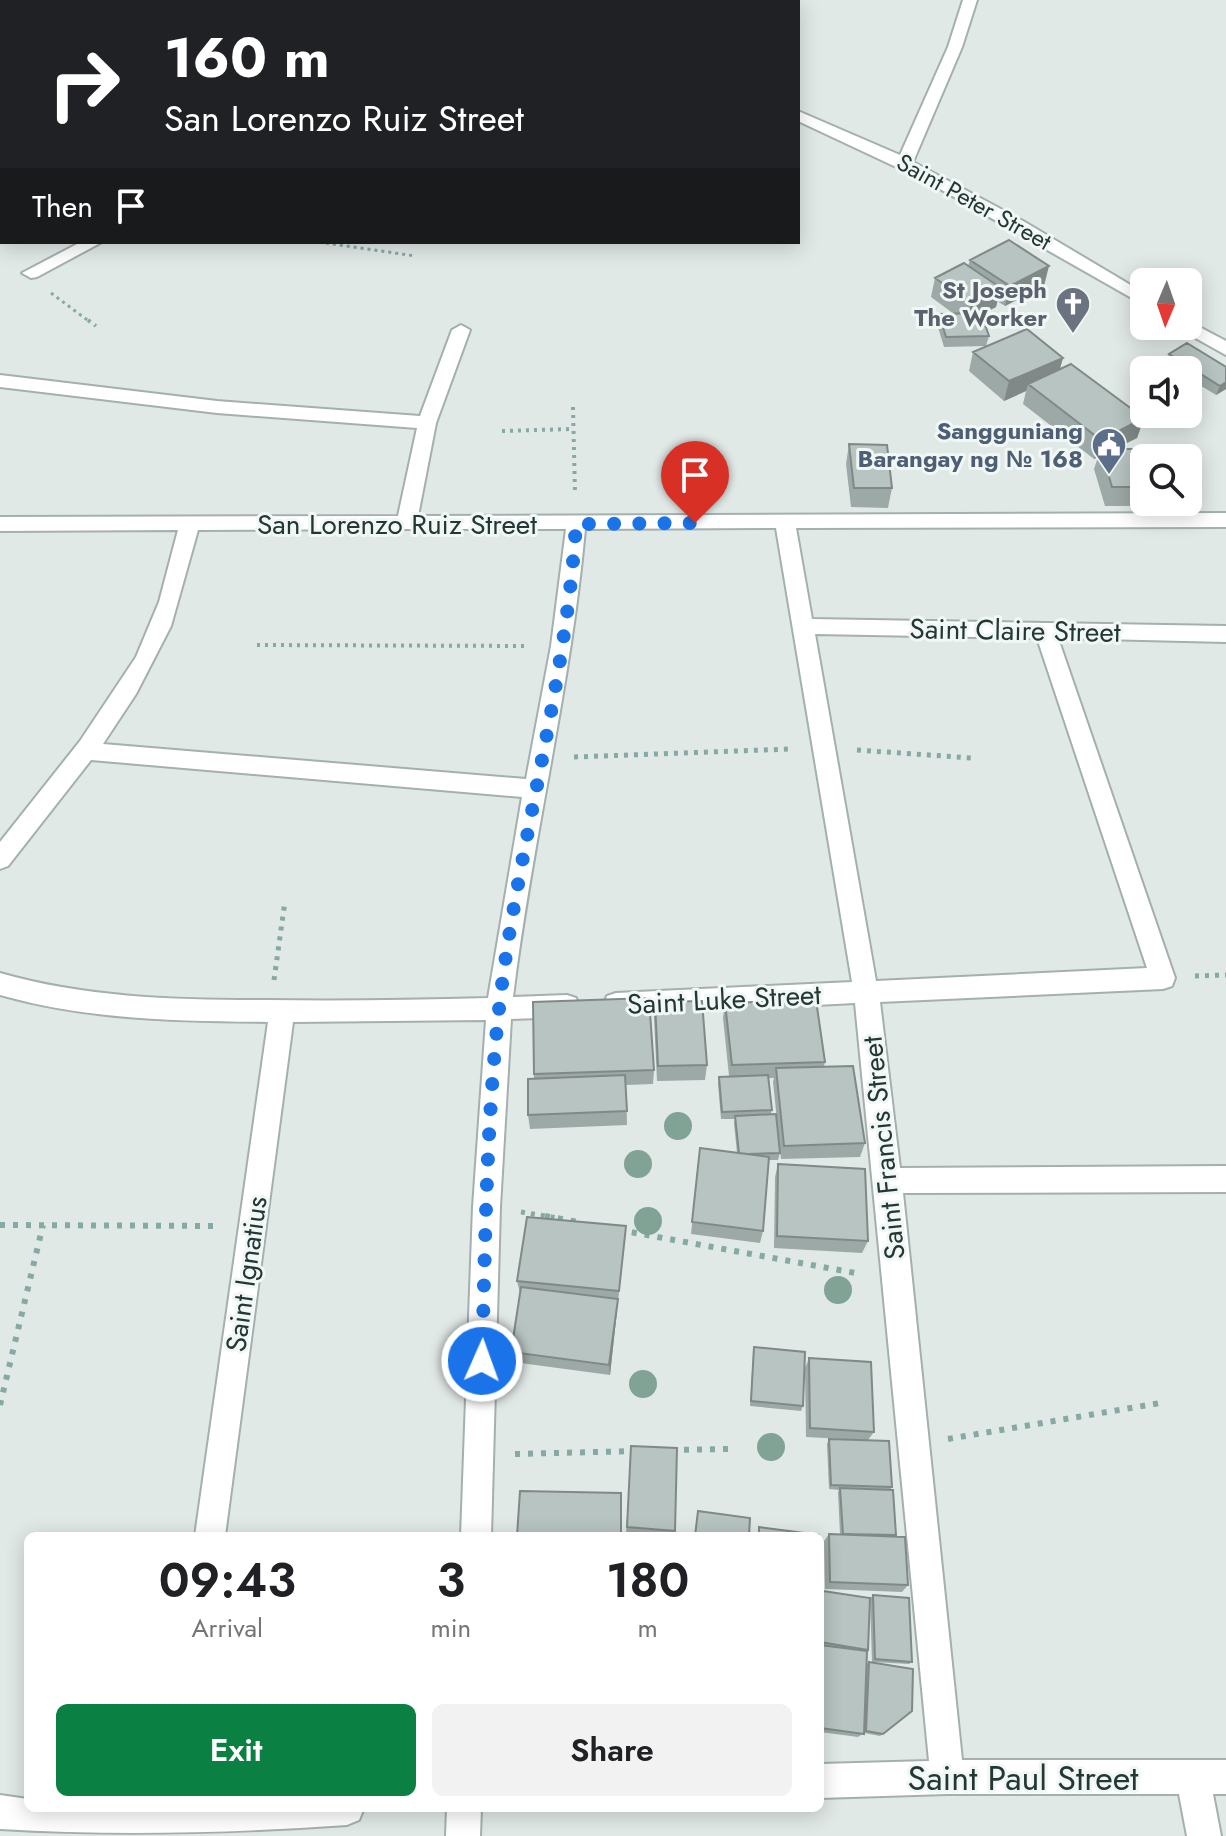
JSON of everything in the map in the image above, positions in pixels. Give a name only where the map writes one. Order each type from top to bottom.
[{"type":"street","points":[[905,162],[955,47],[970,0]]},
{"type":"street","name":"Saint Peter Street","points":[[800,117],[905,162],[1130,292]]},
{"type":"street","points":[[31,273],[90,244]]},
{"type":"street","points":[[406,524],[427,423],[461,330]]},
{"type":"street","points":[[1202,335],[1226,349]]},
{"type":"street","points":[[0,381],[217,407],[427,423]]},
{"type":"street","name":"San Lorenzo Ruiz Street","points":[[0,524],[1226,520]]},
{"type":"street","name":"Saint Francis Street","points":[[785,523],[866,992],[888,1181],[947,1777]]},
{"type":"street","points":[[476,1532],[487,1206],[499,1010],[562,646],[576,524]]},
{"type":"street","points":[[0,859],[121,702],[163,623],[189,525]]},
{"type":"street","name":"Saint Claire Street","points":[[804,626],[1226,634]]},
{"type":"street","name":"Saint Luke Street","points":[[0,984],[60,1000],[102,1005],[282,1011],[499,1010],[1163,978],[1045,631]]},
{"type":"street","points":[[83,751],[536,789]]},
{"type":"street","name":"Saint Ignatius","points":[[211,1532],[282,1011]]},
{"type":"street","points":[[888,1181],[1226,1179]]},
{"type":"street","name":"Saint Paul Street","points":[[824,1781],[947,1777],[1210,1778]]},
{"type":"street","points":[[1204,1836],[1210,1778]]},
{"type":"street","points":[[0,1812],[103,1825],[171,1814],[230,1812]]},
{"type":"street","points":[[463,1836],[464,1812]]},
{"type":"path","points":[[342,244],[415,256]]},
{"type":"path","points":[[31,273],[48,291],[96,326]]},
{"type":"path","points":[[573,407],[576,524]]},
{"type":"path","points":[[502,431],[573,429]]},
{"type":"path","points":[[257,645],[562,646]]},
{"type":"path","points":[[542,758],[826,748],[972,758]]},
{"type":"path","points":[[282,1011],[276,998],[275,973],[285,901]]},
{"type":"path","points":[[487,1206],[593,1225]]},
{"type":"path","points":[[0,1225],[252,1226]]},
{"type":"path","points":[[0,1405],[43,1225]]},
{"type":"path","points":[[609,1228],[897,1280]]},
{"type":"path","points":[[914,1445],[1160,1403]]},
{"type":"path","points":[[667,1450],[730,1449]]},
{"type":"path","points":[[479,1454],[652,1451]]},
{"type":"building","points":[[1009,240],[1049,266],[1010,286],[970,260]]},
{"type":"building","points":[[964,263],[1001,288],[971,303],[935,278]]},
{"type":"building","points":[[981,313],[989,336],[946,337],[939,314]]},
{"type":"building","points":[[1027,329],[1063,358],[1009,381],[973,352]]},
{"type":"building","points":[[1187,343],[1226,367],[1226,382],[1220,386],[1202,375],[1202,356],[1169,354]]},
{"type":"building","points":[[1071,364],[1130,408],[1130,425],[1101,440],[1028,384]]},
{"type":"building","points":[[849,444],[887,445],[892,488],[854,488]]},
{"type":"building","points":[[1101,449],[1130,449],[1130,487],[1112,487]]},
{"type":"building","points":[[649,998],[654,1070],[534,1074],[533,1002]]},
{"type":"building","points":[[816,1000],[825,1062],[732,1065],[725,1003]]},
{"type":"building","points":[[702,1001],[707,1065],[658,1066],[655,1002]]},
{"type":"building","points":[[853,1066],[865,1143],[784,1146],[776,1068]]},
{"type":"building","points":[[625,1075],[627,1111],[528,1115],[528,1079]]},
{"type":"building","points":[[768,1075],[772,1110],[722,1112],[719,1077]]},
{"type":"building","points":[[776,1114],[780,1153],[739,1153],[735,1116]]},
{"type":"building","points":[[700,1148],[769,1157],[763,1231],[692,1222]]},
{"type":"building","points":[[778,1164],[865,1169],[868,1241],[777,1236]]},
{"type":"building","points":[[527,1217],[626,1226],[619,1291],[517,1281]]},
{"type":"building","points":[[521,1287],[618,1299],[609,1365],[511,1352]]},
{"type":"building","points":[[754,1347],[805,1352],[803,1406],[751,1401]]},
{"type":"building","points":[[809,1358],[871,1362],[874,1432],[810,1428]]},
{"type":"building","points":[[829,1439],[889,1441],[892,1487],[831,1485]]},
{"type":"building","points":[[631,1446],[677,1448],[675,1531],[627,1527]]},
{"type":"building","points":[[840,1488],[893,1490],[896,1535],[843,1534]]},
{"type":"building","points":[[520,1491],[621,1493],[621,1532],[517,1532]]},
{"type":"building","points":[[698,1511],[750,1518],[749,1532],[695,1532]]},
{"type":"building","points":[[759,1527],[796,1532],[759,1532]]},
{"type":"building","points":[[829,1534],[905,1537],[908,1585],[830,1582]]},
{"type":"building","points":[[824,1591],[870,1598],[868,1650],[824,1643]]},
{"type":"building","points":[[873,1595],[909,1598],[912,1662],[875,1659]]},
{"type":"building","points":[[824,1646],[867,1651],[864,1734],[824,1729]]},
{"type":"building","points":[[869,1662],[913,1669],[912,1711],[883,1734],[866,1731]]},
{"type":"place","name":"St Joseph The Worker","points":[[1073,335]]},
{"type":"place","name":"Sangguniang Barangay ng № 168","points":[[1109,476]]},
{"type":"route","points":[[482,1361],[487,1206],[499,1010],[562,646],[576,524],[695,523]]}]
